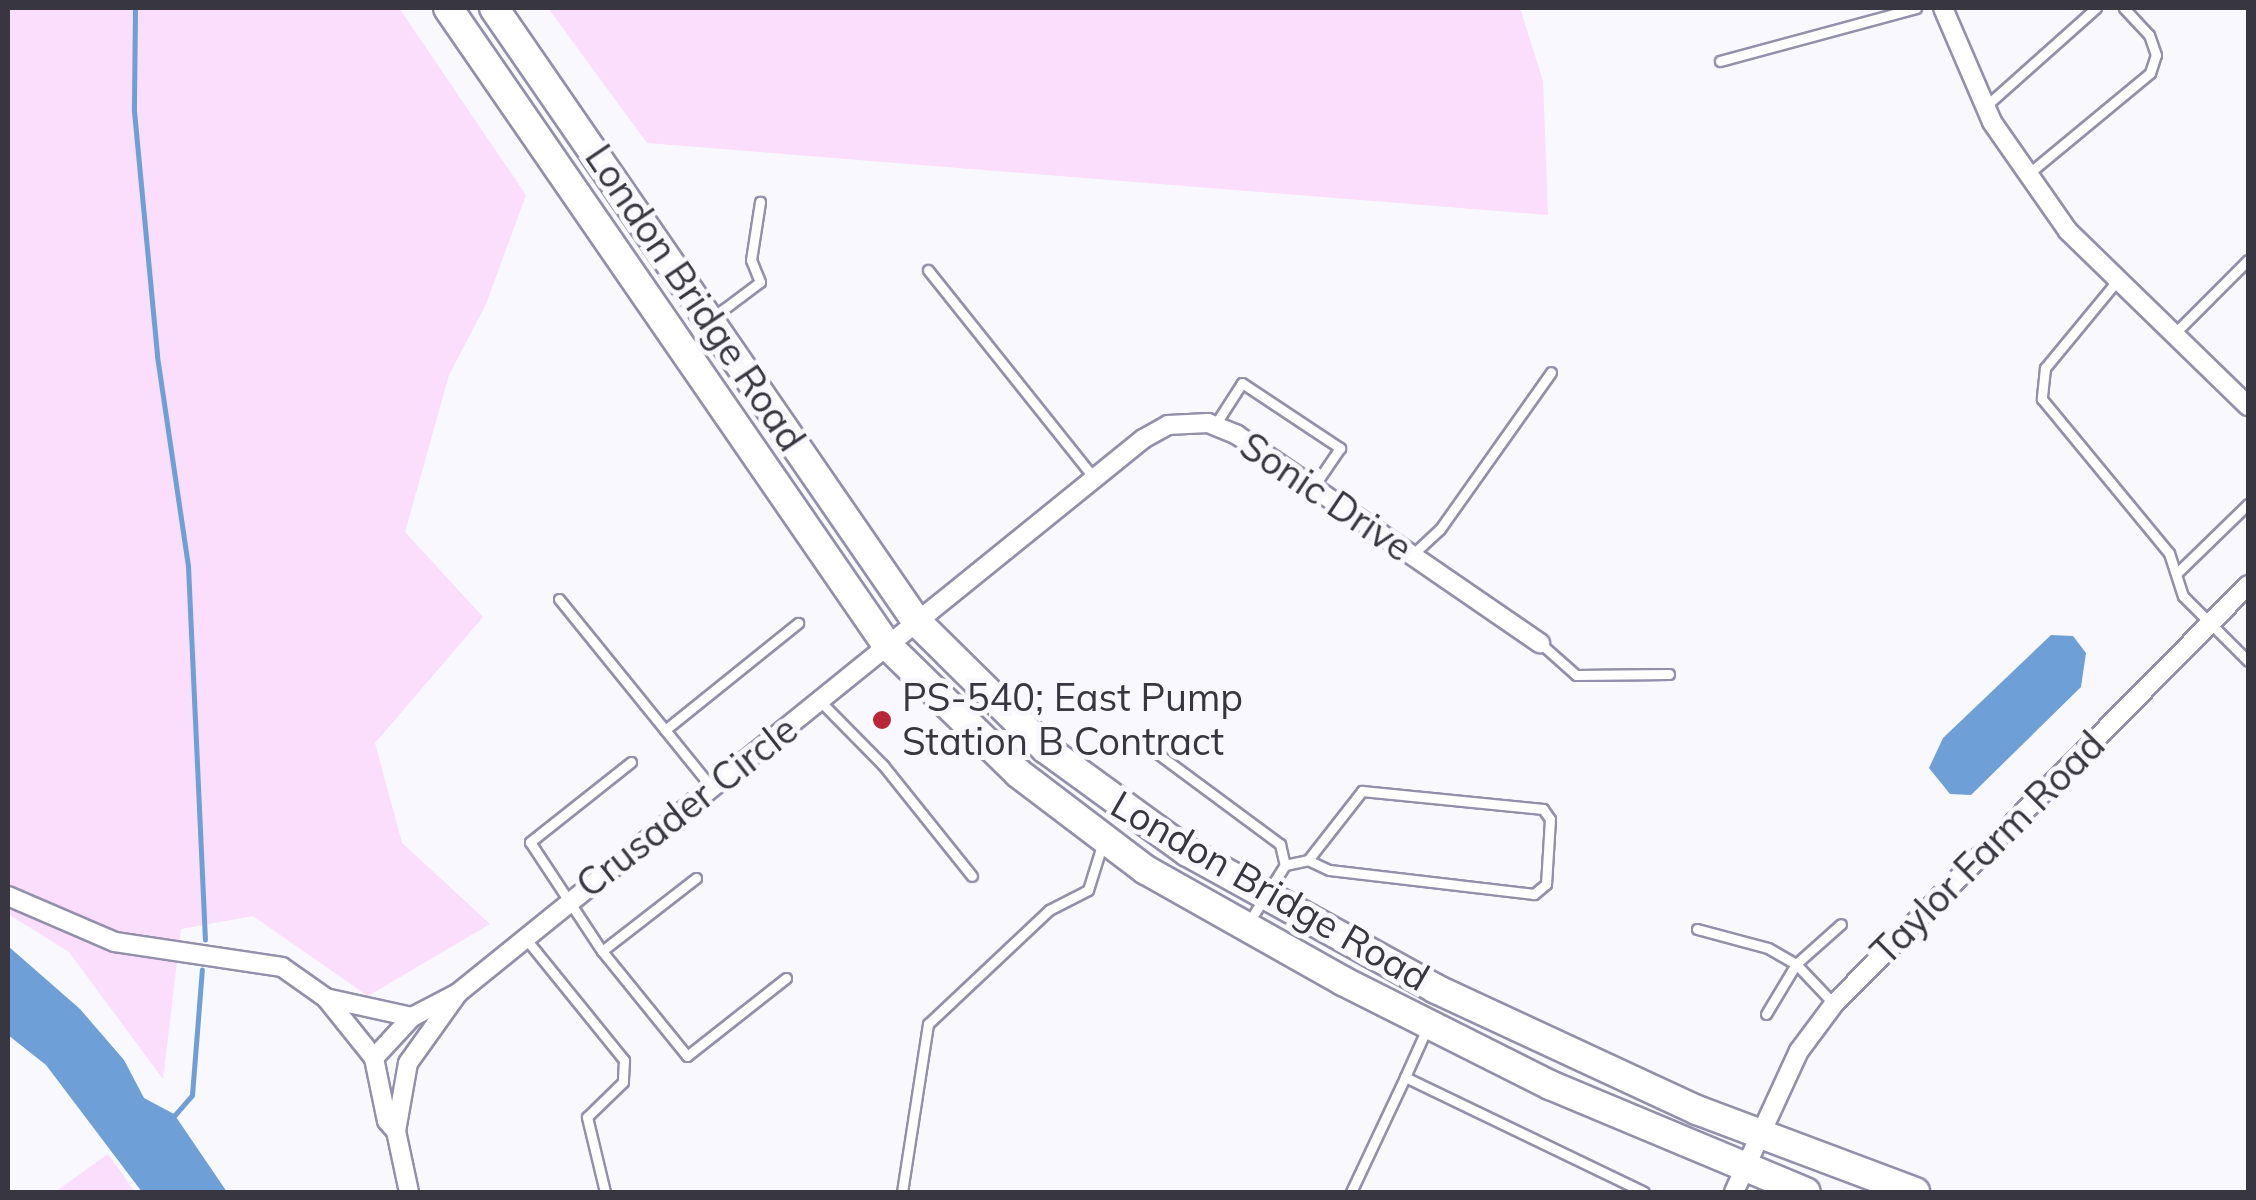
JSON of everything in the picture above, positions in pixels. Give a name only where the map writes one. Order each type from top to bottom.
[{"type":"main road","name":"London Bridge Road","points":[[448,8],[887,645],[1018,773],[1104,840],[1246,928],[1428,1026],[1739,1180],[1806,1192]]},
{"type":"main road","name":"London Bridge Road","points":[[494,8],[917,622],[1084,780],[1264,896],[1524,1032],[1760,1136],[1915,1192]]},
{"type":"street","points":[[1942,8],[1986,106],[2068,231],[2116,282],[2248,406]]},
{"type":"street","name":"Sonic Drive","points":[[917,622],[1155,431],[1190,422],[1215,425],[1540,642]]},
{"type":"street","name":"Taylor Farm Road","points":[[1760,1136],[1799,1051],[1834,1004],[2248,584]]},
{"type":"street","name":"Crusader Circle","points":[[396,1131],[387,1121],[374,1058],[412,1016],[458,993],[567,902],[714,790],[917,622]]},
{"type":"street","points":[[8,896],[115,942],[282,967],[326,998],[374,1058]]},
{"type":"street","name":"Crusader Circle","points":[[409,1192],[396,1131],[408,1063],[458,993]]},
{"type":"street","points":[[326,998],[412,1016]]},
{"type":"street","points":[[1739,1180],[1760,1136]]},
{"type":"lane","points":[[1720,61],[1916,8]]},
{"type":"lane","points":[[1986,106],[2096,8]]},
{"type":"lane","points":[[2028,174],[2150,73],[2156,54],[2149,35],[2124,8]]},
{"type":"lane","points":[[710,319],[760,282],[751,260],[760,202]]},
{"type":"lane","points":[[2173,335],[2248,260]]},
{"type":"lane","points":[[928,270],[1095,479]]},
{"type":"lane","points":[[2116,282],[2044,368],[2042,400],[2169,553],[2183,596],[2208,626],[2248,661]]},
{"type":"lane","points":[[1412,555],[1440,528],[1551,372]]},
{"type":"lane","points":[[1215,425],[1242,383],[1340,448],[1313,488]]},
{"type":"lane","points":[[2177,573],[2248,504]]},
{"type":"lane","points":[[559,599],[714,790]]},
{"type":"lane","points":[[665,730],[798,623]]},
{"type":"lane","points":[[1540,642],[1576,675],[1669,674]]},
{"type":"lane","points":[[820,701],[883,766],[972,876]]},
{"type":"lane","points":[[1142,742],[1280,844],[1286,865]]},
{"type":"lane","points":[[631,762],[530,842],[602,951],[687,1056],[786,978]]},
{"type":"lane","points":[[1246,928],[1286,865],[1308,860],[1329,870],[1534,894],[1546,884],[1550,819],[1543,809],[1362,791],[1308,860]]},
{"type":"lane","points":[[902,1192],[928,1024],[1049,910],[1088,890],[1104,840]]},
{"type":"lane","points":[[602,951],[696,878]]},
{"type":"lane","points":[[1766,1014],[1796,964],[1842,924]]},
{"type":"lane","points":[[1696,930],[1768,948],[1796,964],[1834,1004]]},
{"type":"lane","points":[[526,938],[624,1060],[623,1082],[587,1117],[605,1192]]},
{"type":"lane","points":[[1351,1192],[1428,1026]]},
{"type":"lane","points":[[1405,1077],[1644,1192]]},
{"type":"shaded area","points":[[8,8],[399,8],[526,195],[486,304],[449,375],[405,532],[483,617],[375,743],[402,843],[490,924],[368,996],[253,916],[181,929],[163,1079],[69,952],[8,914]]},
{"type":"shaded area","points":[[548,8],[1520,8],[1543,81],[1548,215],[647,143]]},
{"type":"shaded area","points":[[108,1154],[135,1192],[55,1192]]},
{"type":"water","points":[[2051,635],[2073,636],[2086,653],[2081,687],[1971,795],[1950,794],[1929,768],[1943,738]]},
{"type":"water","points":[[8,946],[80,1009],[124,1060],[144,1098],[174,1114],[227,1192],[142,1192],[46,1065],[8,1035]]},
{"type":"waterway","points":[[135,8],[134,111],[157,356],[188,566],[205,940]]},
{"type":"waterway","points":[[173,1117],[192,1095],[202,969]]},
{"type":"place","name":"PS-540; East Pump Station B Contract","points":[[882,720]]}]
